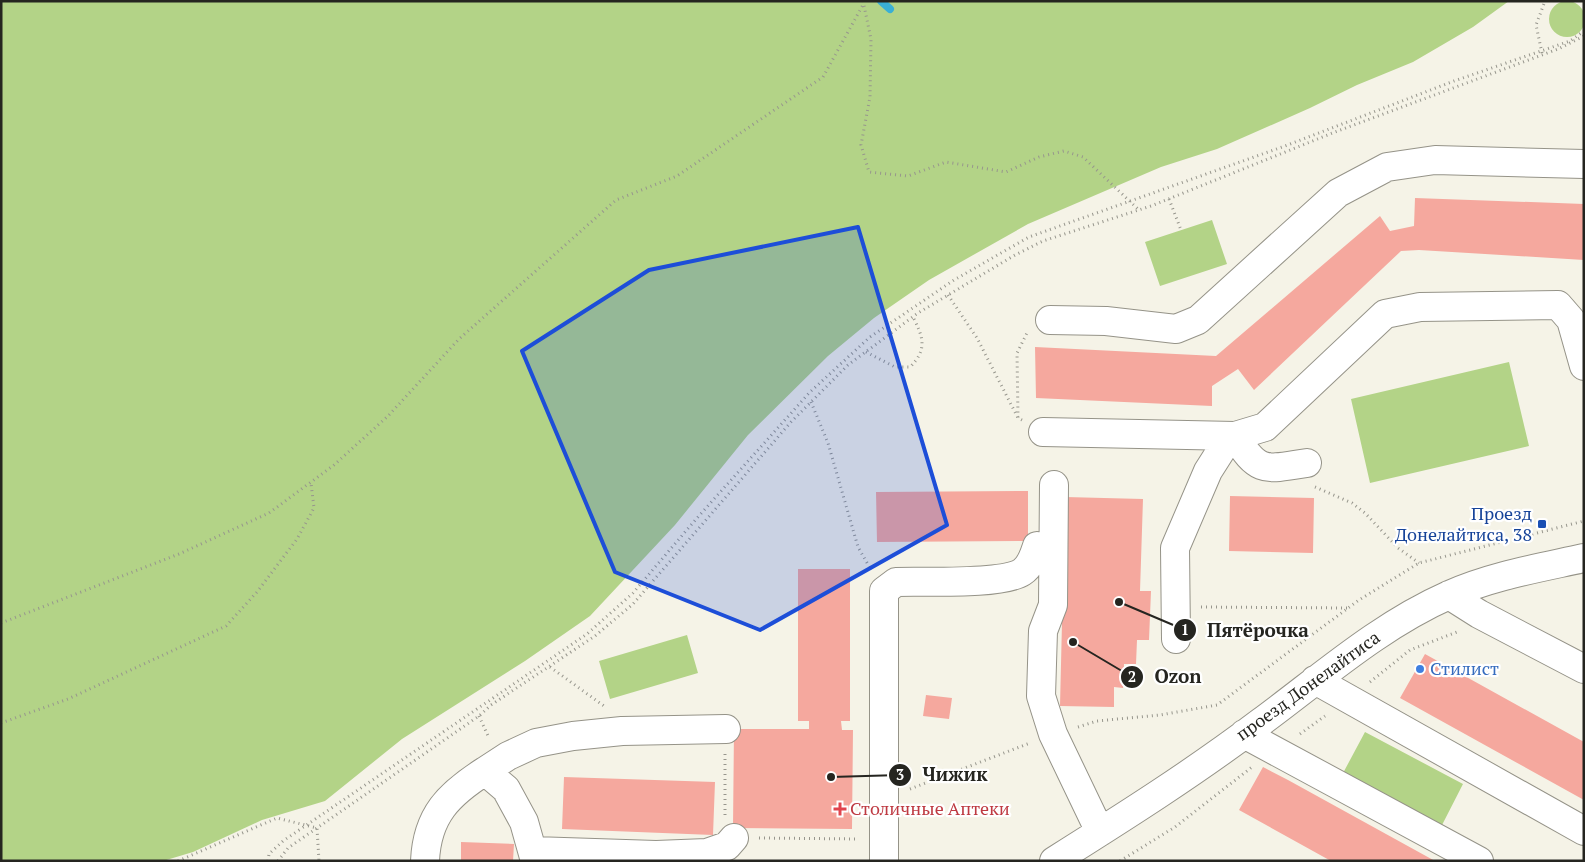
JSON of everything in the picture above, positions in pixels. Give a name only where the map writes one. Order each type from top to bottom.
[{"type":"street","points":[[1050,320],[1106,321],[1176,329],[1198,320],[1338,193],[1387,167],[1435,160],[1584,164]]},
{"type":"street","points":[[1043,432],[1235,436],[1265,427],[1385,314],[1420,307],[1558,305],[1571,320],[1584,366]]},
{"type":"street","points":[[1235,436],[1246,454],[1260,466],[1272,468],[1303,464]]},
{"type":"street","points":[[1176,639],[1175,548],[1208,471],[1222,449],[1235,436]]},
{"type":"street","points":[[1054,485],[1053,605],[1043,631],[1041,696],[1052,734],[1100,832]]},
{"type":"street","points":[[884,850],[884,591],[896,582],[999,579],[1022,572],[1033,560],[1037,546]]},
{"type":"street","name":"проезд Донелайтиса","points":[[1054,861],[1244,734],[1366,642],[1407,616],[1449,595],[1480,584],[1584,558]]},
{"type":"street","points":[[1449,595],[1479,614],[1584,669]]},
{"type":"street","points":[[1316,680],[1584,831]]},
{"type":"street","points":[[425,861],[430,830],[446,800],[465,784],[508,756],[536,743],[573,736],[622,731],[726,729]]},
{"type":"street","points":[[1244,734],[1479,861]]},
{"type":"street","points":[[485,771],[506,789],[524,822],[534,856],[656,856],[707,853],[729,842]]},
{"type":"path","points":[[1542,53],[1536,25],[1545,1]]},
{"type":"path","points":[[863,2],[871,39],[870,97],[861,145],[869,172],[908,176],[946,162],[1006,172],[1039,157],[1064,151],[1083,157],[1139,210]]},
{"type":"path","points":[[1,623],[179,554],[269,513],[334,464],[388,416],[459,339],[616,200],[677,176],[823,78],[863,2]]},
{"type":"path","points":[[278,861],[288,848],[479,716],[490,705],[595,636],[633,604],[811,402],[848,365],[913,316],[1015,255],[1043,241],[1168,199],[1335,132],[1542,53],[1570,41],[1584,31]]},
{"type":"path","points":[[268,861],[270,854],[283,841],[587,634],[634,593],[697,518],[810,392],[870,337],[954,280],[1029,237],[1574,43],[1584,36]]},
{"type":"path","points":[[1168,199],[1180,230]]},
{"type":"path","points":[[948,295],[977,338],[1018,418],[1043,432]]},
{"type":"path","points":[[866,352],[894,367],[910,366],[920,358],[923,344],[913,316]]},
{"type":"path","points":[[1018,418],[1017,353],[1029,329],[1050,320]]},
{"type":"path","points":[[811,402],[828,443],[858,547],[884,591]]},
{"type":"path","points":[[1303,464],[1318,490],[1352,503],[1365,512],[1398,548],[1419,563]]},
{"type":"path","points":[[1,723],[68,699],[226,626],[256,592],[297,538],[314,508],[311,482]]},
{"type":"path","points":[[1175,608],[1348,608]]},
{"type":"path","points":[[550,667],[606,707]]},
{"type":"path","points":[[883,799],[1052,734],[1097,722],[1160,715],[1217,705],[1240,689]]},
{"type":"path","points":[[726,729],[729,842]]},
{"type":"path","points":[[178,861],[277,818],[318,828]]},
{"type":"path","points":[[318,828],[319,861]]},
{"type":"path","points":[[786,838],[884,850]]},
{"type":"highlighted area","points":[[858,227],[947,525],[760,630],[615,572],[522,351],[649,270]]},
{"type":"green space","points":[[1,1],[1509,1],[1473,27],[1413,62],[1357,85],[1217,149],[1161,167],[1028,224],[929,280],[874,318],[828,356],[748,435],[675,525],[590,616],[525,661],[402,739],[325,801],[262,820],[193,852],[163,861],[1,861]]},
{"type":"green space","points":[[1567,1],[1574,2],[1580,6],[1584,12],[1584,26],[1580,32],[1574,36],[1567,37],[1560,36],[1554,32],[1550,26],[1549,19],[1550,12],[1554,6],[1560,2]]},
{"type":"green space","points":[[1212,220],[1227,264],[1160,286],[1145,242]]},
{"type":"green space","points":[[1509,362],[1529,446],[1370,483],[1351,399]]},
{"type":"green space","points":[[687,635],[698,673],[610,699],[599,661]]},
{"type":"green space","points":[[1365,732],[1463,784],[1441,827],[1342,775]]},
{"type":"building","points":[[1415,198],[1584,204],[1584,260],[1419,250],[1401,251],[1254,390],[1238,369],[1212,386],[1212,406],[1036,398],[1035,347],[1216,356],[1380,216],[1390,231],[1414,226]]},
{"type":"building","points":[[1028,491],[1028,541],[877,542],[876,492]]},
{"type":"building","points":[[1230,496],[1314,498],[1313,553],[1229,551]]},
{"type":"building","points":[[1065,497],[1143,499],[1140,591],[1151,591],[1149,640],[1137,640],[1136,664],[1124,664],[1123,688],[1114,687],[1114,707],[1060,706]]},
{"type":"building","points":[[798,569],[850,569],[850,721],[841,721],[842,730],[853,730],[852,829],[733,828],[734,729],[809,729],[809,721],[798,721]]},
{"type":"building","points":[[1425,654],[1584,742],[1584,800],[1400,698]]},
{"type":"building","points":[[926,695],[952,698],[949,719],[923,716]]},
{"type":"building","points":[[1263,767],[1435,861],[1331,861],[1239,810]]},
{"type":"building","points":[[564,777],[715,782],[713,835],[562,829]]},
{"type":"building","points":[[461,842],[514,844],[513,861],[461,861]]},
{"type":"waterway","points":[[881,1],[890,9]]},
{"type":"place","name":"Проезд Донелайтиса, 38","points":[[1542,524]]},
{"type":"place","name":"Пятёрочка","points":[[1119,602]]},
{"type":"place","name":"Ozon","points":[[1073,642]]},
{"type":"place","name":"Стилист","points":[[1420,669]]},
{"type":"place","name":"Чижик","points":[[831,777]]},
{"type":"place","name":"Столичные Аптеки","points":[[840,809]]}]
